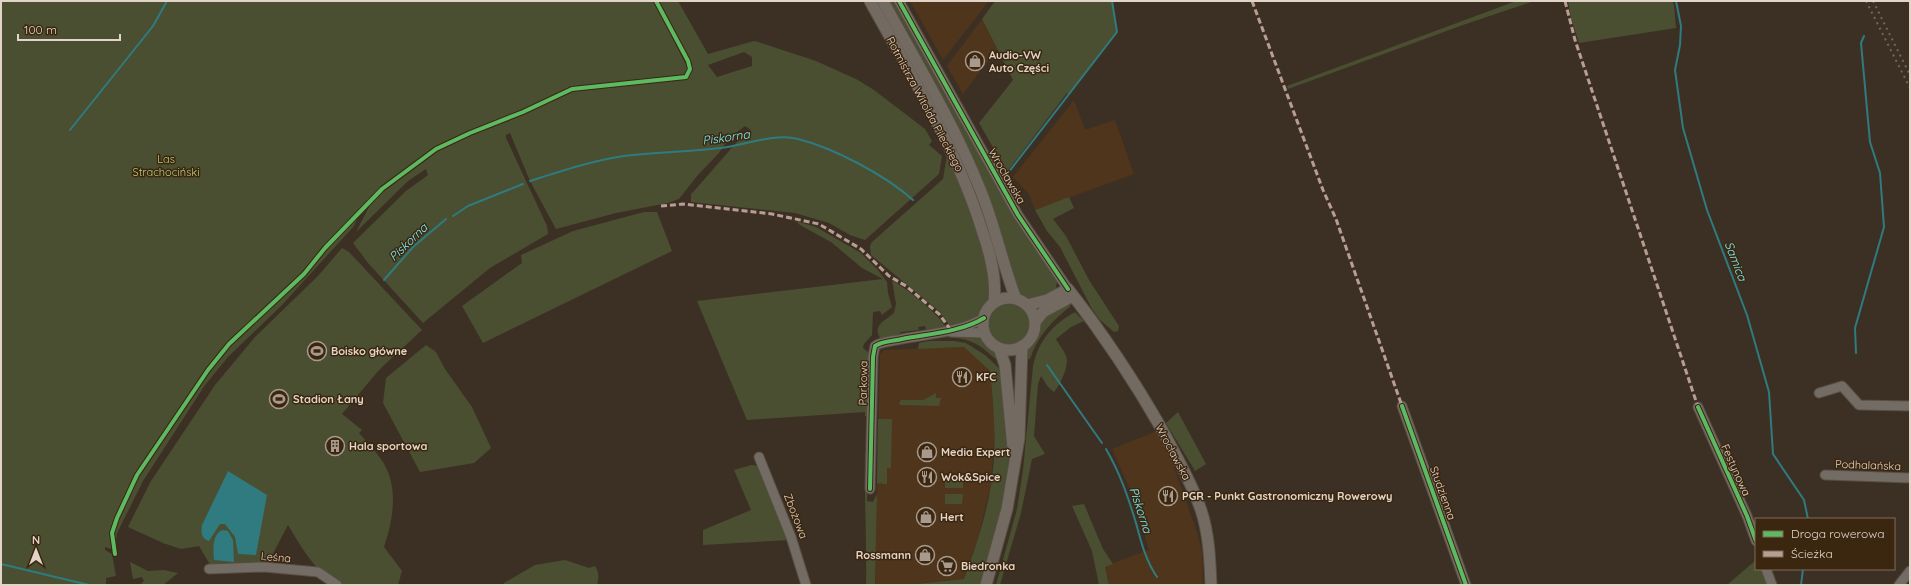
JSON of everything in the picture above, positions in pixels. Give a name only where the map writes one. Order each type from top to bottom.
[{"type":"main road","name":"Rotmistrza Witolda Pileckiego","points":[[870,1],[940,129],[962,173],[987,246],[993,278],[994,302]]},
{"type":"main road","name":"Rotmistrza Witolda Pileckiego","points":[[883,1],[940,106],[970,166],[995,228],[1016,299]]},
{"type":"main road","points":[[1027,305],[1048,300],[1070,292]]},
{"type":"main road","points":[[1035,322],[1031,310],[1027,305],[1016,299],[1004,298],[994,302],[988,309],[984,318],[985,333],[990,342],[999,348],[1010,350],[1022,346],[1032,336],[1035,322],[1043,312],[1070,292]]},
{"type":"main road","name":"Wrocławska","points":[[1070,292],[1109,343],[1184,470],[1201,511],[1208,540],[1211,585]]},
{"type":"main road","points":[[986,585],[1000,540],[1019,438],[1022,346]]},
{"type":"main road","points":[[999,348],[1005,365],[1014,468]]},
{"type":"street","name":"Wrocławska","points":[[899,1],[1018,215],[1070,292]]},
{"type":"street","points":[[942,332],[976,322],[984,318]]},
{"type":"street","points":[[942,332],[985,333]]},
{"type":"street","name":"Parkowa","points":[[870,489],[873,357],[875,346],[886,342],[942,332]]},
{"type":"street","points":[[1819,393],[1842,386],[1859,405],[1910,406]]},
{"type":"street","name":"Studzienna","points":[[1402,406],[1466,585]]},
{"type":"street","name":"Festynowa","points":[[1698,407],[1747,516],[1755,538]]},
{"type":"street","name":"Zbożowa","points":[[759,457],[792,537],[806,585]]},
{"type":"street","name":"Podhalańska","points":[[1826,475],[1910,478]]},
{"type":"street","name":"Leśna","points":[[209,569],[258,567],[318,572],[337,585]]},
{"type":"street","points":[[1766,570],[1772,585]]},
{"type":"street","points":[[1899,585],[1910,571]]},
{"type":"shaded area","points":[[910,1],[989,1],[943,60]]},
{"type":"shaded area","points":[[982,19],[997,49],[963,94],[947,66]]},
{"type":"shaded area","points":[[1074,100],[1085,130],[1115,120],[1134,174],[1035,210],[1029,194],[1013,177]]},
{"type":"shaded area","points":[[964,347],[990,371],[995,427],[991,484],[978,539],[964,579],[907,585],[875,585],[880,355],[884,350]]},
{"type":"shaded area","points":[[1157,431],[1169,454],[1197,532],[1202,552],[1203,585],[1109,585],[1105,566],[1149,550],[1133,496],[1112,449]]},
{"type":"green space","name":"Las Strachociński","points":[[1,1],[654,1],[688,69],[685,75],[571,87],[522,111],[470,131],[435,147],[381,188],[345,224],[295,281],[228,344],[201,376],[136,474],[114,520],[111,549],[105,547],[105,550],[112,554],[116,576],[106,578],[106,585],[1,585]]},
{"type":"green space","points":[[659,1],[678,1],[708,54],[754,41],[816,61],[858,80],[874,90],[925,129],[932,141],[929,145],[942,156],[939,174],[865,240],[850,235],[829,223],[795,213],[691,202],[691,194],[736,143],[751,130],[745,126],[729,138],[719,153],[697,176],[679,199],[668,203],[616,213],[556,229],[530,181],[510,133],[506,135],[506,138],[547,226],[548,234],[490,268],[423,323],[368,263],[353,243],[406,191],[428,175],[426,169],[408,181],[356,232],[371,203],[383,191],[438,151],[471,135],[524,114],[572,91],[687,78],[691,70],[690,61]],"holes":[[[744,52],[752,57],[752,66],[717,77],[708,65]]]},
{"type":"green space","points":[[887,1],[895,1],[1057,281],[1055,293],[1026,300],[1018,295],[998,225]]},
{"type":"green space","points":[[995,1],[1112,1],[1117,32],[1069,94],[1067,93],[1007,172],[979,123],[1013,80],[982,19]]},
{"type":"green space","points":[[1516,1],[1534,1],[1463,25],[1288,89],[1287,86]]},
{"type":"green space","points":[[1568,1],[1672,1],[1674,5],[1676,28],[1579,43],[1571,18]]},
{"type":"green space","points":[[947,155],[956,171],[987,259],[991,297],[980,316],[970,322],[950,326],[939,311],[871,255],[870,246],[872,242],[943,179]]},
{"type":"green space","points":[[1069,197],[1074,208],[1053,219],[1066,236],[1089,280],[1119,326],[1118,331],[1114,332],[1100,320],[1092,309],[1060,247],[1047,231],[1035,210]]},
{"type":"green space","points":[[360,212],[354,226],[282,305],[228,357],[205,385],[143,481],[117,533],[115,550],[113,534],[118,518],[138,475],[209,370],[230,345],[305,275],[326,249]]},
{"type":"green space","points":[[644,212],[657,212],[672,251],[483,343],[462,306],[522,263],[521,255],[573,231]]},
{"type":"green space","points":[[796,221],[816,227],[861,253],[877,269],[887,282],[892,307],[882,315],[880,311],[873,312],[872,335],[864,344],[863,348],[869,353],[869,416],[865,416],[865,412],[747,420],[697,301],[883,279],[862,268],[831,242],[800,225]]},
{"type":"green space","name":"Stadion Łany","points":[[342,248],[349,252],[422,330],[379,370],[342,414],[362,430],[359,433],[383,462],[388,472],[393,493],[393,504],[390,526],[384,547],[402,571],[398,585],[343,585],[334,582],[318,569],[288,525],[268,563],[262,562],[211,566],[199,546],[181,549],[163,543],[128,527],[151,481],[215,385],[255,337],[318,276]]},
{"type":"green space","points":[[892,280],[921,301],[941,320],[946,327],[926,330],[925,326],[918,327],[919,330],[901,332],[898,336],[880,338],[878,333],[879,326],[894,313],[896,304]]},
{"type":"green space","points":[[1013,304],[1020,307],[1026,313],[1029,324],[1028,332],[1020,341],[1013,344],[1005,344],[998,341],[990,332],[989,320],[992,313],[1001,305]]},
{"type":"green space","points":[[1066,305],[1071,306],[1046,329],[1033,350],[1030,359],[1025,359],[1027,348],[1037,334],[1040,320]]},
{"type":"green space","points":[[1075,312],[1084,321],[1071,327],[1056,339],[1067,360],[1066,369],[1061,380],[1054,392],[1048,387],[1041,376],[1038,384],[1034,436],[1045,454],[1032,459],[1021,513],[1000,585],[996,585],[1017,509],[1023,470],[1033,366],[1039,348],[1048,334],[1060,322]]},
{"type":"green space","points":[[978,335],[996,351],[999,361],[981,347],[965,339],[935,337]]},
{"type":"green space","points":[[929,341],[954,341],[966,343],[985,355],[1000,369],[1010,438],[1011,461],[1003,513],[982,585],[907,585],[964,579],[983,521],[993,471],[994,428],[990,371],[964,347],[918,349],[919,343]]},
{"type":"green space","points":[[426,345],[436,352],[445,369],[472,407],[491,448],[474,463],[420,472],[383,403],[386,378]]},
{"type":"green space","points":[[936,393],[936,398],[941,398],[939,406],[900,405],[899,403],[901,400],[923,400]]},
{"type":"green space","points":[[1178,412],[1206,464],[1195,471],[1166,423]]},
{"type":"green space","points":[[878,419],[892,419],[891,468],[887,468],[887,484],[882,484],[882,482],[880,484],[877,483]]},
{"type":"green space","points":[[865,452],[868,452],[867,501],[873,502],[877,494],[875,585],[866,585]]},
{"type":"green space","points":[[751,465],[759,466],[790,540],[703,545],[703,530],[751,510],[734,470]]},
{"type":"green space","points":[[945,477],[963,478],[963,488],[945,488]]},
{"type":"green space","points":[[945,494],[963,494],[962,504],[945,504]]},
{"type":"green space","points":[[1084,504],[1103,549],[1113,564],[1105,567],[1109,585],[1099,585],[1092,551],[1072,506]]},
{"type":"green space","points":[[565,560],[589,568],[595,566],[598,575],[597,585],[504,585],[504,583],[535,565]]},
{"type":"green space","points":[[1755,561],[1755,570],[1761,570],[1768,585],[1727,585]]},
{"type":"green space","points":[[130,562],[148,571],[164,570],[178,573],[163,585],[140,585],[144,581],[142,577],[133,579]]},
{"type":"water","points":[[228,471],[267,495],[256,555],[238,554],[235,537],[225,524],[220,524],[209,541],[202,535],[202,525]]},
{"type":"water","points":[[223,530],[228,531],[233,540],[234,562],[214,560],[215,538],[219,532]]},
{"type":"waterway","points":[[70,130],[153,26],[167,1]]},
{"type":"waterway","points":[[1008,173],[1117,32],[1112,1]]},
{"type":"waterway","name":"Samica","points":[[1676,1],[1681,26],[1680,45],[1675,70],[1683,128],[1707,210],[1747,315],[1769,392],[1773,454],[1804,500],[1808,518]]},
{"type":"waterway","points":[[1856,353],[1855,328],[1884,227],[1880,173],[1870,142],[1861,43],[1864,36]]},
{"type":"waterway","name":"Piskorna","points":[[530,181],[588,163],[612,158],[730,147],[779,137],[798,139],[812,143],[843,156],[874,172],[913,200]]},
{"type":"waterway","name":"Piskorna","points":[[453,216],[468,206],[523,184]]},
{"type":"waterway","name":"Piskorna","points":[[384,280],[413,247],[446,219]]},
{"type":"waterway","name":"Piskorna","points":[[1047,365],[1102,443]]},
{"type":"waterway","name":"Piskorna","points":[[1106,449],[1123,485],[1144,551],[1157,577]]},
{"type":"waterway","name":"Piskorna","points":[[1,564],[89,585]]},
{"type":"waterway","name":"Samica","points":[[1801,585],[1803,570]]},
{"type":"railway","points":[[1866,1],[1910,88]]},
{"type":"railway","points":[[1873,1],[1910,75]]},
{"type":"marked path","points":[[1252,1],[1323,190],[1336,219],[1402,406]]},
{"type":"marked path","points":[[1565,1],[1575,40],[1698,407]]},
{"type":"marked path","points":[[661,206],[683,204],[772,214],[819,224],[861,249],[889,276],[906,286],[939,314],[950,329]]},
{"type":"cycle path","points":[[115,554],[112,533],[117,518],[137,475],[208,370],[229,344],[304,274],[325,248],[382,189],[436,149],[470,133],[523,112],[572,89],[686,77],[690,69],[688,61],[656,1]]},
{"type":"cycle path","points":[[899,1],[1018,215],[1068,289]]},
{"type":"cycle path","points":[[870,489],[873,357],[875,346],[885,342],[955,329],[975,323],[984,318]]},
{"type":"cycle path","points":[[1402,406],[1466,585]]},
{"type":"cycle path","points":[[1698,407],[1747,516],[1755,538]]},
{"type":"place","name":"Audio-VW Auto Części","points":[[975,61]]},
{"type":"place","name":"Boisko główne","points":[[317,351]]},
{"type":"place","name":"KFC","points":[[962,377]]},
{"type":"place","name":"Stadion Łany","points":[[279,399]]},
{"type":"place","name":"Hala sportowa","points":[[335,446]]},
{"type":"place","name":"Media Expert","points":[[927,452]]},
{"type":"place","name":"Wok&Spice","points":[[927,477]]},
{"type":"place","name":"PGR - Punkt Gastronomiczny Rowerowy","points":[[1168,496]]},
{"type":"place","name":"Hert","points":[[926,517]]},
{"type":"place","name":"Rossmann","points":[[925,555]]},
{"type":"place","name":"Biedronka","points":[[947,566]]}]
